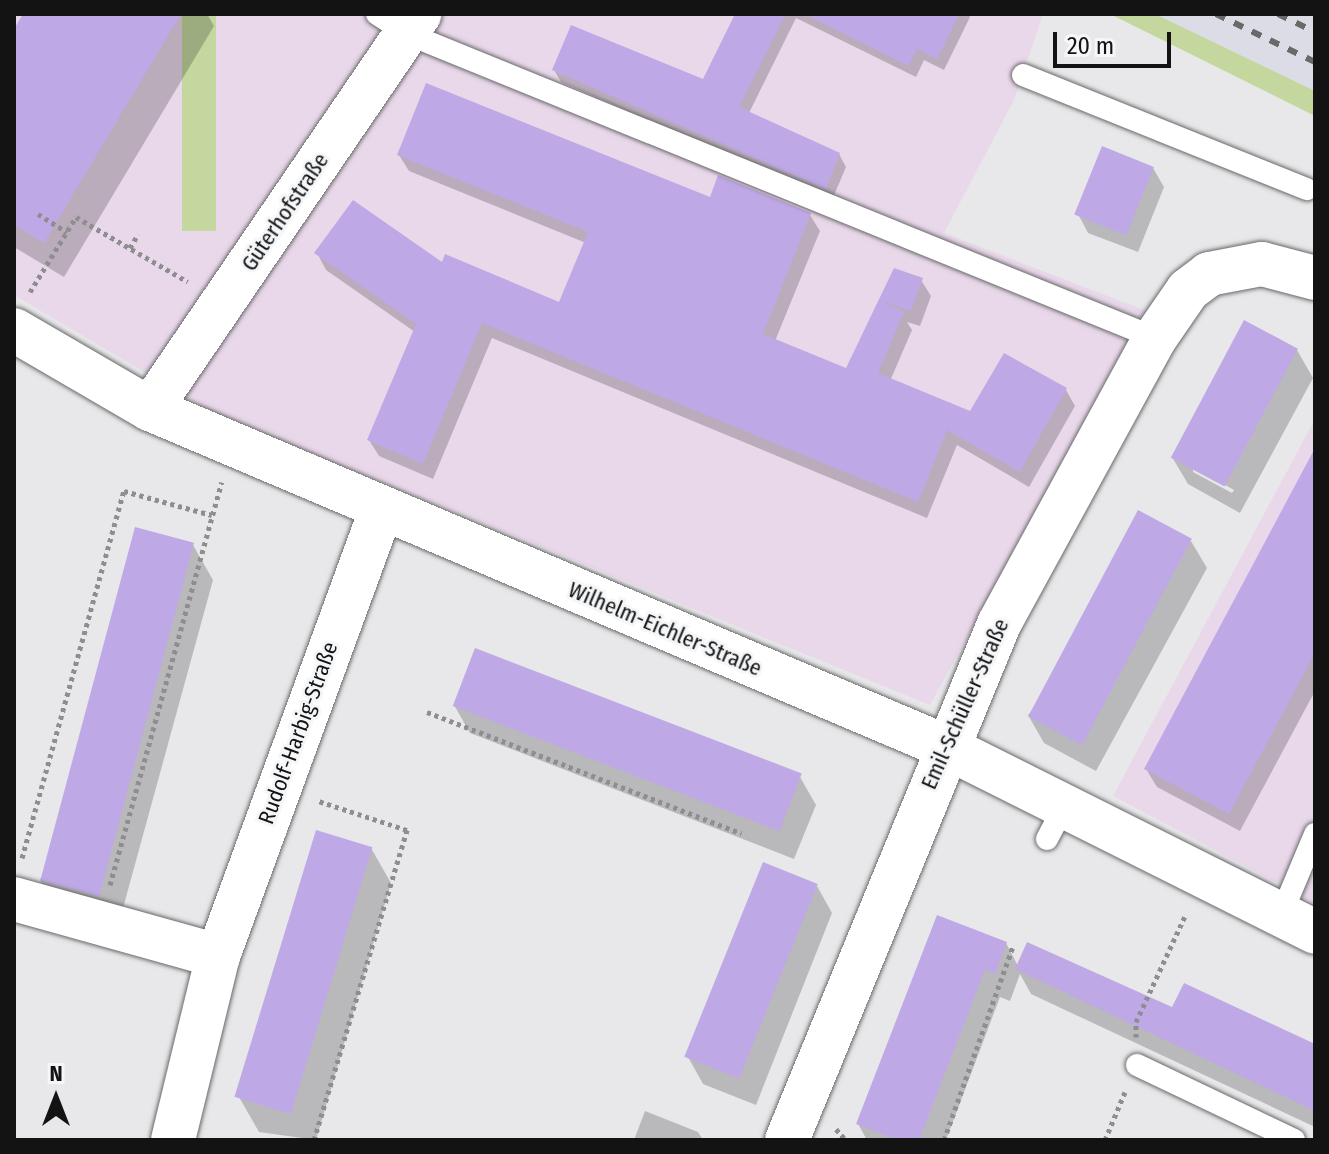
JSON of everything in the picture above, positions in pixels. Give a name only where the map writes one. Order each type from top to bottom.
[{"type":"street","name":"Güterhofstraße","points":[[150,409],[223,303],[401,21]]},
{"type":"street","name":"Emil-Schüller-Straße","points":[[787,1140],[944,746],[999,624],[1155,338],[1188,290],[1237,265],[1315,278]]},
{"type":"street","name":"Wilhelm-Eichler-Straße","points":[[18,318],[150,409],[381,510],[944,746],[1056,821],[1205,873],[1298,923]]},
{"type":"street","name":"Rudolf-Harbig-Straße","points":[[173,1140],[218,956],[277,787],[381,510]]},
{"type":"street","points":[[16,885],[99,924],[218,956]]},
{"type":"lane","points":[[401,21],[1155,338]]},
{"type":"lane","points":[[1023,75],[1307,189]]},
{"type":"lane","points":[[1298,923],[1315,834]]},
{"type":"lane","points":[[1137,1065],[1294,1140]]},
{"type":"path","points":[[38,214],[67,232]]},
{"type":"path","points":[[18,318],[76,217],[223,303]]},
{"type":"path","points":[[130,248],[138,234]]},
{"type":"path","points":[[16,885],[124,491],[212,515],[99,924]]},
{"type":"path","points":[[427,712],[741,833]]},
{"type":"path","points":[[277,787],[407,830],[314,1140]]},
{"type":"path","points":[[1105,1140],[1137,1065],[1136,1022],[1205,873]]},
{"type":"path","points":[[944,1140],[1013,946]]},
{"type":"shaded area","points":[[14,14],[1043,14],[1014,100],[944,233],[1147,311],[930,705],[217,415],[14,295]]},
{"type":"shaded area","points":[[1155,14],[1315,14],[1315,91]]},
{"type":"shaded area","points":[[1315,419],[1315,903],[1113,796]]},
{"type":"green space","points":[[182,14],[216,14],[216,231],[182,231]]},
{"type":"green space","points":[[1110,14],[1155,14],[1315,91],[1315,116]]},
{"type":"building","points":[[23,14],[181,14],[44,243],[14,225],[14,29]]},
{"type":"building","points":[[735,14],[786,14],[739,107],[840,153],[826,189],[552,70],[571,25],[703,79]]},
{"type":"building","points":[[804,14],[959,14],[937,59],[917,49],[909,66]]},
{"type":"building","points":[[426,83],[710,197],[718,175],[811,213],[763,334],[846,368],[894,268],[923,278],[911,311],[884,302],[904,312],[878,373],[970,411],[1004,353],[1067,388],[1020,472],[947,430],[918,502],[482,323],[423,464],[367,440],[416,324],[314,253],[353,200],[442,262],[445,254],[559,302],[588,232],[397,155]]},
{"type":"building","points":[[1102,146],[1154,167],[1126,236],[1074,215]]},
{"type":"building","points":[[1244,320],[1298,349],[1225,486],[1171,458]]},
{"type":"building","points":[[1315,448],[1315,653],[1229,814],[1144,769]]},
{"type":"building","points":[[1138,510],[1192,539],[1082,745],[1028,717]]},
{"type":"building","points":[[135,527],[194,543],[99,896],[40,881]]},
{"type":"building","points":[[475,648],[802,773],[780,831],[453,706]]},
{"type":"building","points":[[316,830],[372,847],[291,1114],[234,1097]]},
{"type":"building","points":[[763,862],[818,884],[739,1079],[684,1057]]},
{"type":"building","points":[[937,915],[1007,942],[995,974],[985,970],[919,1140],[898,1140],[856,1124]]},
{"type":"building","points":[[1027,942],[1172,1007],[1184,983],[1315,1044],[1315,1111],[1015,969]]},
{"type":"railway","points":[[1216,14],[1315,62]]},
{"type":"railway","points":[[1278,14],[1315,32]]}]
